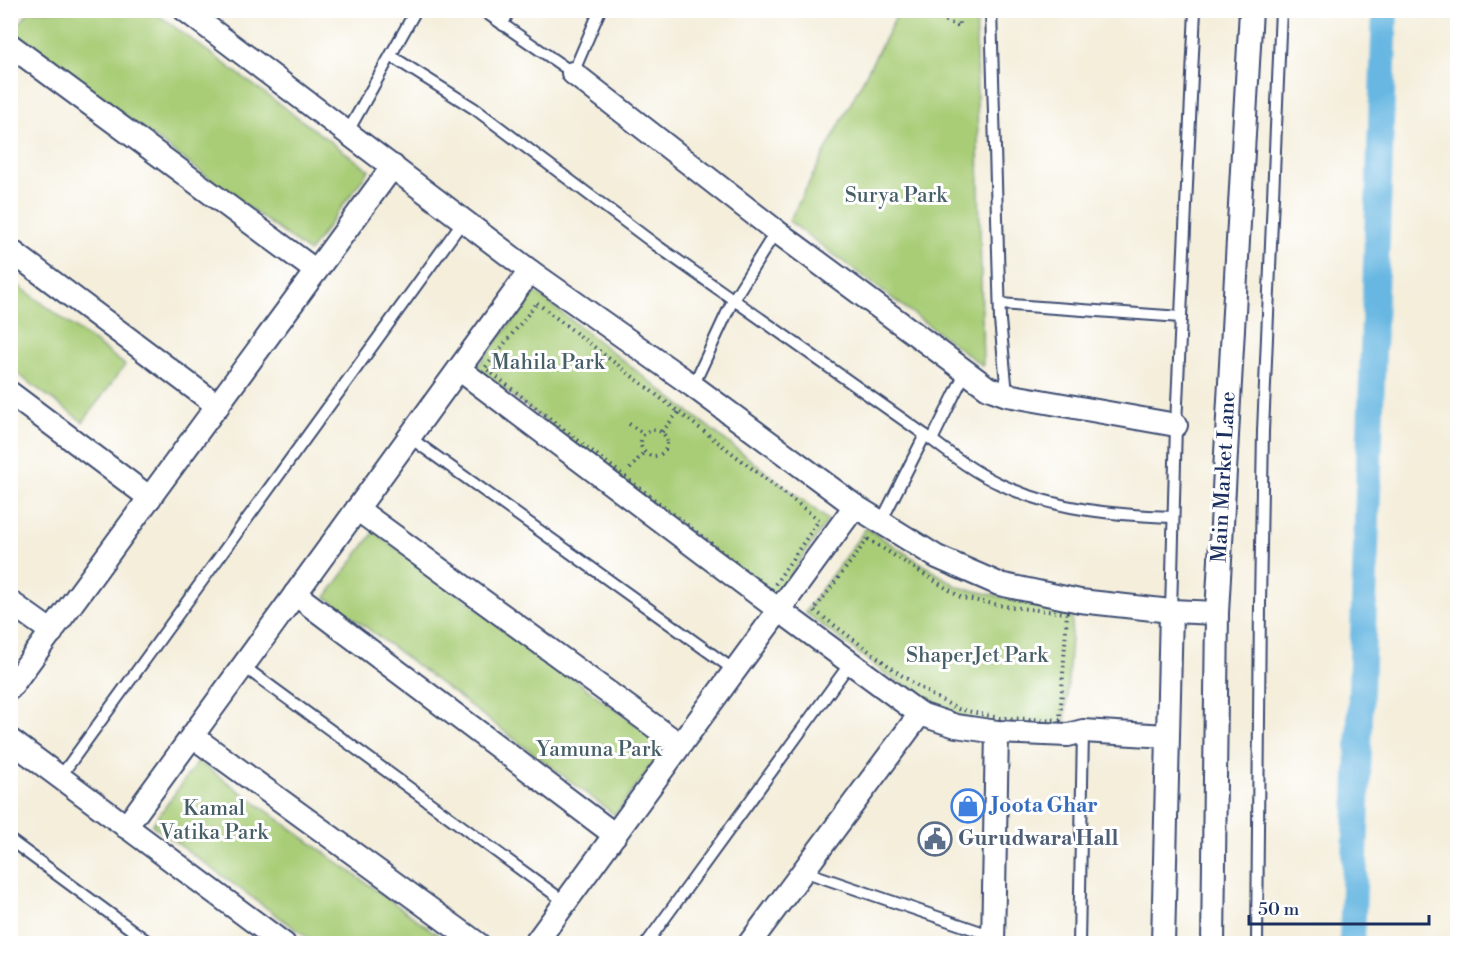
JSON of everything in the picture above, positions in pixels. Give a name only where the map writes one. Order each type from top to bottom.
[{"type":"street","points":[[185,10],[530,271],[693,386],[855,506],[937,557],[999,584],[1080,601],[1171,611],[1217,613]]},
{"type":"street","name":"Main Market Lane","points":[[1213,944],[1217,613],[1251,10]]},
{"type":"street","points":[[10,45],[316,271]]},
{"type":"street","points":[[573,73],[776,231],[988,388],[1007,395],[1176,425]]},
{"type":"street","points":[[10,688],[393,166]]},
{"type":"street","points":[[10,250],[218,405]]},
{"type":"street","points":[[126,827],[530,271]]},
{"type":"street","points":[[459,369],[778,610],[920,714],[955,731],[1068,735],[1083,731],[1167,736]]},
{"type":"street","points":[[10,393],[150,498]]},
{"type":"street","points":[[535,944],[778,610],[822,569],[855,506]]},
{"type":"street","points":[[357,508],[680,745]]},
{"type":"street","points":[[296,594],[615,834]]},
{"type":"street","points":[[10,602],[52,632]]},
{"type":"street","points":[[1163,944],[1171,611]]},
{"type":"street","points":[[749,944],[920,714]]},
{"type":"street","points":[[993,940],[997,732]]},
{"type":"street","points":[[192,736],[478,944]]},
{"type":"street","points":[[10,740],[284,944]]},
{"type":"lane","points":[[347,133],[416,10]]},
{"type":"lane","points":[[482,10],[573,73],[600,10]]},
{"type":"lane","points":[[503,25],[509,10]]},
{"type":"lane","points":[[991,10],[1000,304],[1007,395]]},
{"type":"lane","points":[[1171,611],[1176,425],[1195,10]]},
{"type":"lane","points":[[1257,944],[1263,442],[1281,10]]},
{"type":"lane","points":[[391,56],[475,109],[656,245],[962,462],[1002,485],[1055,503],[1113,514],[1173,517]]},
{"type":"lane","points":[[60,777],[463,221]]},
{"type":"lane","points":[[693,386],[733,300],[776,231]]},
{"type":"lane","points":[[1000,304],[1181,317]]},
{"type":"lane","points":[[881,522],[966,370]]},
{"type":"lane","points":[[409,437],[734,670]]},
{"type":"lane","points":[[646,944],[850,662]]},
{"type":"lane","points":[[243,666],[565,902]]},
{"type":"lane","points":[[1079,944],[1083,731]]},
{"type":"lane","points":[[10,840],[151,944]]},
{"type":"lane","points":[[803,871],[993,940]]},
{"type":"path","points":[[924,10],[959,27],[958,10]]},
{"type":"path","points":[[537,303],[681,409],[819,520],[771,590],[485,368],[537,303]]},
{"type":"path","points":[[662,432],[681,409]]},
{"type":"path","points":[[629,424],[644,434]]},
{"type":"path","points":[[650,430],[662,432],[667,442],[664,453],[654,457],[644,452],[641,440],[644,434],[650,430]]},
{"type":"path","points":[[624,478],[644,452]]},
{"type":"path","points":[[868,539],[962,598],[1010,607],[1067,613],[1060,720],[999,718],[958,709],[933,696],[814,610],[822,569],[868,539]]},
{"type":"green space","points":[[29,11],[153,11],[369,170],[309,252],[13,33]]},
{"type":"green space","name":"Surya Park","points":[[882,11],[977,11],[983,366],[789,221],[896,17]]},
{"type":"green space","points":[[11,280],[125,365],[83,422],[11,369]]},
{"type":"green space","name":"Mahila Park","points":[[535,292],[828,520],[775,598],[476,368]]},
{"type":"green space","name":"ShaperJet Park","points":[[866,528],[958,587],[1016,600],[1073,608],[1065,725],[996,724],[954,716],[887,675],[805,612]]},
{"type":"green space","name":"Yamuna Park","points":[[374,532],[666,747],[615,815],[326,597]]},
{"type":"green space","name":"Kamal Vatika Park","points":[[198,761],[449,943],[315,943],[152,825]]},
{"type":"waterway","points":[[1352,944],[1385,10]]},
{"type":"place","name":"Joota Ghar","points":[[968,806]]},
{"type":"place","name":"Gurudwara Hall","points":[[935,839]]}]
